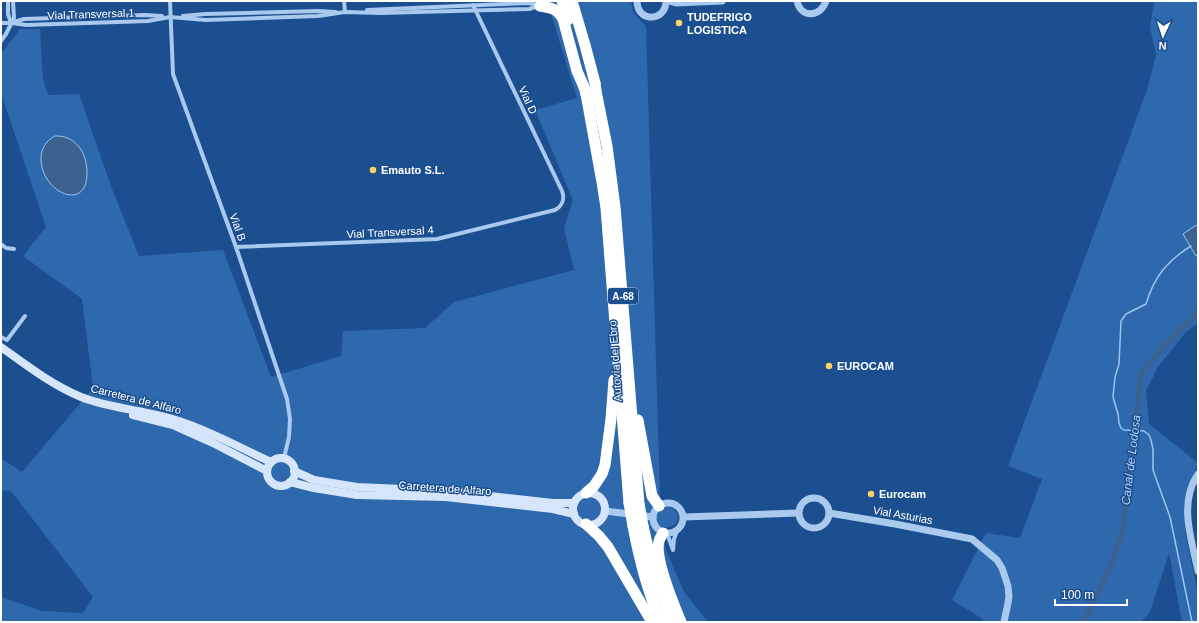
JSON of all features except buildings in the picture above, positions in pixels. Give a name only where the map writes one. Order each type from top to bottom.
[{"type":"highway","name":"Autovía del Ebro","points":[[562,1],[607,146],[615,207],[620,325],[634,503],[638,526],[655,578],[672,622]]},
{"type":"highway","name":"Autovía del Ebro","points":[[572,1],[585,45],[590,89]]},
{"type":"highway","points":[[543,3],[559,12],[563,19],[577,72],[590,89]]},
{"type":"highway","points":[[586,493],[594,486],[602,474],[605,465],[611,420],[614,367],[613,342],[620,325]]},
{"type":"highway","points":[[620,325],[632,366],[639,426],[652,496],[659,506]]},
{"type":"highway","points":[[586,524],[608,547],[652,622]]},
{"type":"highway","name":"Autovía del Ebro","points":[[638,526],[638,551],[645,578],[661,622]]},
{"type":"highway","points":[[665,533],[658,542],[659,557],[664,578],[681,622]]},
{"type":"main road","name":"Carretera de Alfaro","points":[[1,348],[49,380],[82,397],[93,401],[153,413],[176,420],[196,427],[271,462]]},
{"type":"main road","name":"Carretera de Alfaro","points":[[1,348],[49,383],[67,393],[98,405],[173,425],[213,443],[267,471]]},
{"type":"main road","points":[[277,458],[284,458],[291,463],[294,471],[294,477],[290,482],[283,485],[275,484],[269,479],[267,471],[268,466],[277,458]]},
{"type":"main road","name":"Carretera de Alfaro","points":[[294,471],[314,480],[357,487],[446,491],[553,503],[574,503]]},
{"type":"main road","name":"Carretera de Alfaro","points":[[290,482],[314,488],[357,495],[446,498],[553,509],[574,514]]},
{"type":"main road","points":[[586,493],[599,496],[605,506],[603,517],[591,525],[586,524],[576,518],[573,509],[574,503],[586,493]]},
{"type":"street","points":[[8,1],[8,14],[12,23]]},
{"type":"street","points":[[1,41],[14,18],[13,1]]},
{"type":"street","name":"Vial B","points":[[170,1],[172,74],[236,247],[287,399],[290,419],[289,438],[284,458]]},
{"type":"street","points":[[344,1],[345,12]]},
{"type":"street","points":[[637,1],[637,8],[640,13],[651,17],[661,13],[665,5],[670,5],[672,2],[722,1]]},
{"type":"street","points":[[795,2],[804,12],[810,14],[820,11],[824,7],[826,1]]},
{"type":"street","name":"Vial Transversal 1","points":[[1,23],[26,25],[148,21],[170,17],[206,20],[318,16],[345,12],[386,9],[543,3]]},
{"type":"street","name":"Vial Transversal 1","points":[[345,12],[381,13],[529,9],[543,3]]},
{"type":"street","name":"Vial D","points":[[473,5],[562,191],[564,197],[562,203]]},
{"type":"street","name":"Vial Transversal 4","points":[[236,247],[437,239],[555,210],[562,203]]},
{"type":"street","points":[[1,244],[6,248],[14,249]]},
{"type":"street","points":[[1,337],[6,340],[25,316]]},
{"type":"street","points":[[1198,474],[1189,496],[1187,511],[1198,572]]},
{"type":"street","points":[[813,498],[824,502],[828,507],[829,513],[828,519],[824,524],[820,527],[814,528],[803,524],[799,519],[798,513],[799,508],[803,503],[808,499],[813,498]]},
{"type":"street","points":[[665,533],[672,533],[680,528],[684,517],[681,510],[674,504],[669,503],[659,506],[653,517],[656,527],[665,533],[673,550],[676,531]]},
{"type":"street","points":[[605,512],[653,517]]},
{"type":"street","points":[[684,517],[798,513]]},
{"type":"street","name":"Vial Asturias","points":[[829,513],[972,539],[997,560],[1006,577],[1008,597],[1004,622]]},
{"type":"shaded area","points":[[547,1],[631,1],[633,13],[646,26],[661,508],[668,507],[673,509],[678,516],[674,525],[670,527],[663,527],[666,550],[684,592],[708,622],[1,622],[1,597],[42,611],[83,613],[93,597],[11,491],[1,490],[1,458],[22,472],[93,388],[82,299],[23,256],[46,227],[1,93],[1,54],[20,29],[40,29],[43,79],[48,95],[79,94],[112,189],[139,256],[223,250],[271,377],[341,356],[343,331],[425,328],[454,302],[574,270],[564,228],[573,200],[535,110],[577,98]]},
{"type":"shaded area","points":[[1154,1],[1198,1],[1198,224],[1184,234],[1196,255],[1198,255],[1198,323],[1186,332],[1158,367],[1146,391],[1149,424],[1198,463],[1187,492],[1185,532],[1198,594],[1198,622],[1182,622],[1169,553],[1150,612],[1141,622],[981,622],[983,619],[952,600],[986,533],[1020,538],[1042,479],[1008,466],[1147,90],[1156,55],[1150,27]]},
{"type":"shaded area","points":[[55,136],[68,138],[82,151],[87,170],[86,184],[81,192],[73,195],[64,194],[48,181],[43,170],[41,158],[42,151],[47,142]]},
{"type":"shaded area","points":[[1198,224],[1198,255],[1196,256],[1183,234]]},
{"type":"waterway","points":[[1191,246],[1162,270],[1149,294],[1146,304],[1126,314],[1121,321],[1119,364],[1115,377],[1113,397],[1121,428],[1124,430],[1144,431],[1149,435],[1151,440],[1153,449],[1153,470],[1170,517],[1192,622]]},
{"type":"waterway","name":"Canal de Lodosa","points":[[1084,622],[1114,558],[1123,528],[1141,374],[1165,345],[1198,312]]},
{"type":"place","name":"TUDEFRIGO LOGISTICA","points":[[679,23]]},
{"type":"place","name":"Emauto S.L.","points":[[373,170]]},
{"type":"place","name":"EUROCAM","points":[[829,366]]},
{"type":"place","name":"Eurocam","points":[[871,494]]}]
